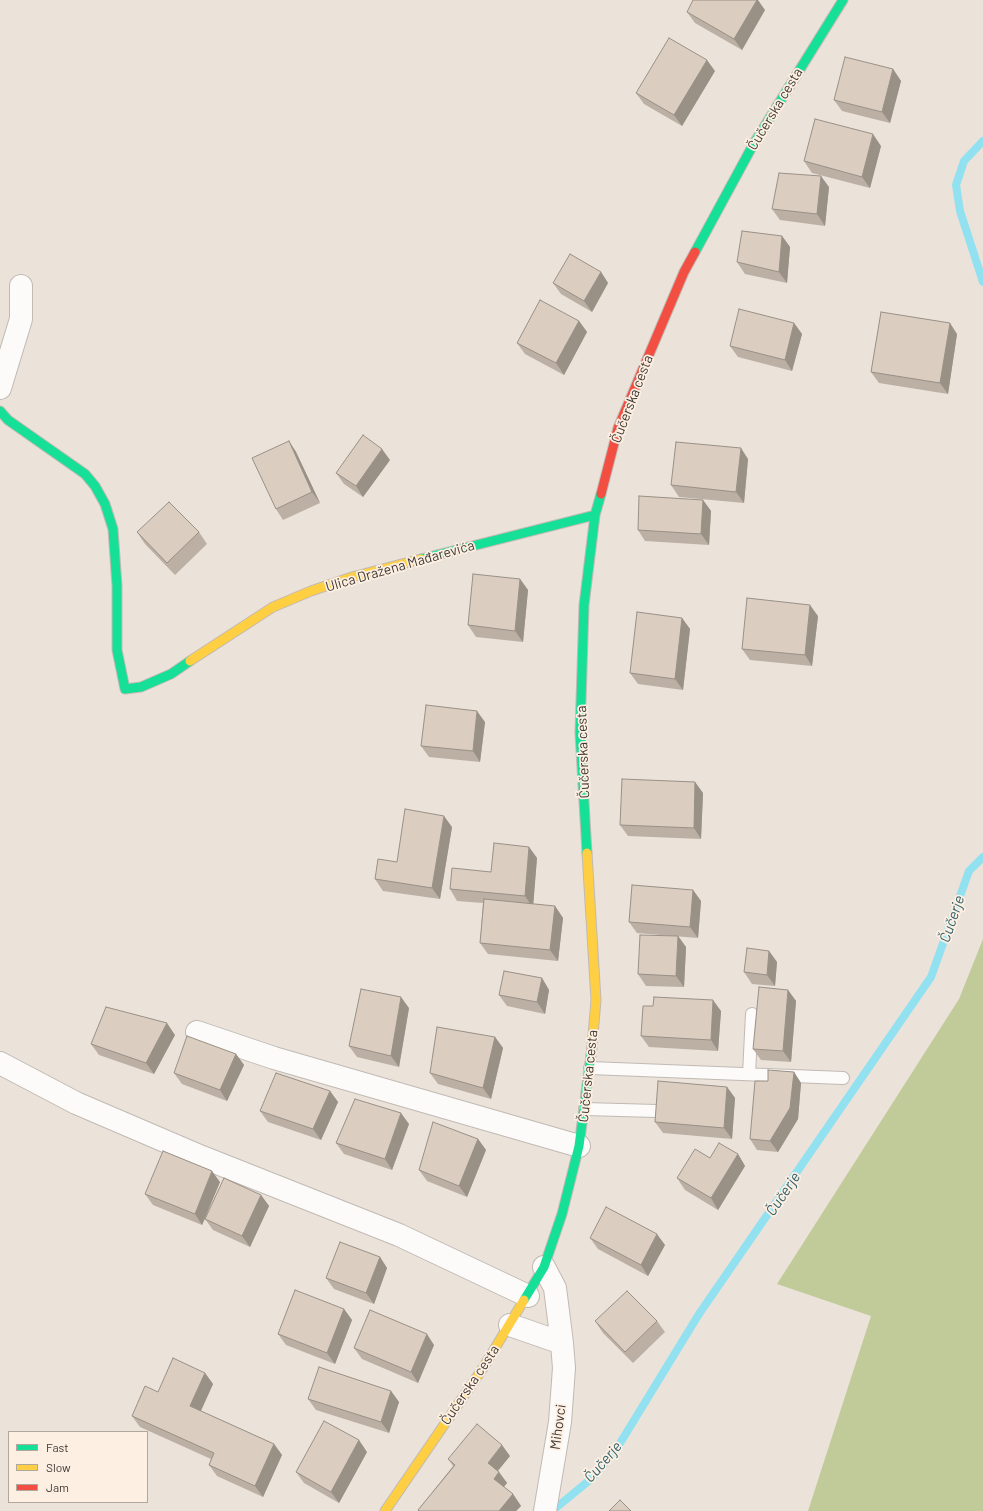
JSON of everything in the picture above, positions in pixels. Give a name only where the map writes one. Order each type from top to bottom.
[{"type":"street","name":"Čučerska cesta","points":[[385,1511],[510,1325],[544,1267],[562,1214],[579,1146],[590,1068],[596,1000],[580,733],[584,605],[595,515],[618,428],[684,272],[753,145],[842,0]]},
{"type":"street","points":[[0,388],[21,319],[21,286]]},
{"type":"street","name":"Ulica Dražena Mađarevića","points":[[0,411],[8,420],[85,474],[95,486],[105,504],[113,529],[117,586],[117,650],[125,689],[141,687],[171,674],[273,607],[311,591],[352,577],[595,515]]},
{"type":"street","points":[[197,1032],[274,1058],[579,1146]]},
{"type":"street","points":[[0,1063],[76,1103],[202,1157],[399,1235],[528,1296]]},
{"type":"street","name":"Mihovci","points":[[544,1267],[555,1288],[564,1368],[560,1415],[545,1511]]},
{"type":"street","points":[[510,1325],[562,1343]]},
{"type":"lane","points":[[749,1074],[752,1014]]},
{"type":"lane","points":[[590,1068],[843,1078]]},
{"type":"lane","points":[[585,1109],[656,1111]]},
{"type":"green space","points":[[983,939],[983,1511],[808,1511],[871,1316],[777,1284],[959,999]]},
{"type":"building","points":[[693,0],[757,0],[734,39],[687,12]]},
{"type":"building","points":[[669,38],[707,60],[674,115],[636,93]]},
{"type":"building","points":[[845,57],[893,69],[882,112],[834,100]]},
{"type":"building","points":[[815,119],[873,134],[862,177],[804,161]]},
{"type":"building","points":[[779,173],[821,176],[817,214],[772,209]]},
{"type":"building","points":[[742,231],[782,236],[779,272],[737,262]]},
{"type":"building","points":[[570,254],[601,272],[584,301],[553,283]]},
{"type":"building","points":[[540,300],[579,321],[556,363],[517,343]]},
{"type":"building","points":[[739,309],[794,323],[785,360],[730,346]]},
{"type":"building","points":[[881,312],[950,323],[940,383],[871,372]]},
{"type":"building","points":[[363,435],[382,449],[356,486],[336,473]]},
{"type":"building","points":[[289,441],[312,492],[276,509],[252,458]]},
{"type":"building","points":[[676,442],[741,448],[736,492],[671,485]]},
{"type":"building","points":[[639,496],[703,500],[701,534],[638,530]]},
{"type":"building","points":[[169,502],[199,532],[167,563],[137,532]]},
{"type":"building","points":[[473,574],[520,579],[515,631],[468,625]]},
{"type":"building","points":[[747,598],[810,605],[805,655],[742,649]]},
{"type":"building","points":[[637,612],[682,618],[675,679],[630,673]]},
{"type":"building","points":[[426,705],[477,711],[473,751],[421,746]]},
{"type":"building","points":[[622,779],[695,782],[694,828],[620,825]]},
{"type":"building","points":[[405,809],[444,816],[432,888],[375,879],[378,859],[397,862]]},
{"type":"building","points":[[494,843],[529,847],[525,896],[450,889],[452,868],[491,872]]},
{"type":"building","points":[[632,885],[693,890],[690,927],[629,922]]},
{"type":"building","points":[[484,899],[555,906],[550,950],[480,943]]},
{"type":"building","points":[[640,935],[678,936],[676,976],[638,974]]},
{"type":"building","points":[[747,948],[769,951],[767,975],[744,972]]},
{"type":"building","points":[[504,971],[542,978],[537,1002],[499,995]]},
{"type":"building","points":[[759,987],[788,990],[783,1051],[753,1049]]},
{"type":"building","points":[[361,989],[401,997],[391,1056],[349,1046]]},
{"type":"building","points":[[654,997],[713,1000],[711,1040],[641,1036],[643,1006],[653,1006]]},
{"type":"building","points":[[106,1007],[167,1023],[146,1063],[91,1044]]},
{"type":"building","points":[[437,1027],[495,1037],[483,1088],[430,1073]]},
{"type":"building","points":[[187,1036],[236,1054],[220,1090],[174,1073]]},
{"type":"building","points":[[768,1070],[794,1072],[790,1108],[770,1141],[750,1139],[755,1081],[768,1081]]},
{"type":"building","points":[[276,1073],[330,1091],[313,1129],[260,1111]]},
{"type":"building","points":[[658,1081],[727,1087],[724,1128],[655,1122]]},
{"type":"building","points":[[355,1099],[401,1113],[385,1159],[336,1143]]},
{"type":"building","points":[[433,1122],[478,1139],[459,1186],[419,1170]]},
{"type":"building","points":[[719,1143],[738,1154],[711,1198],[677,1178],[695,1149],[710,1158]]},
{"type":"building","points":[[163,1151],[212,1171],[195,1214],[145,1194]]},
{"type":"building","points":[[224,1178],[261,1195],[242,1236],[205,1219]]},
{"type":"building","points":[[606,1207],[657,1234],[641,1265],[590,1238]]},
{"type":"building","points":[[340,1242],[380,1257],[366,1293],[326,1278]]},
{"type":"building","points":[[295,1290],[344,1309],[327,1353],[278,1334]]},
{"type":"building","points":[[627,1291],[657,1321],[625,1352],[595,1321]]},
{"type":"building","points":[[370,1310],[427,1334],[411,1372],[354,1348]]},
{"type":"building","points":[[173,1358],[205,1373],[190,1406],[274,1444],[255,1486],[209,1465],[214,1453],[132,1416],[145,1386],[158,1392]]},
{"type":"building","points":[[319,1367],[391,1391],[381,1422],[308,1399]]},
{"type":"building","points":[[324,1421],[359,1440],[331,1492],[296,1472]]},
{"type":"building","points":[[477,1424],[502,1445],[488,1463],[499,1472],[494,1479],[513,1494],[499,1511],[419,1511],[418,1510],[455,1465],[448,1459]]},
{"type":"building","points":[[620,1500],[631,1511],[609,1511]]},
{"type":"waterway","name":"Čučerje","points":[[983,141],[964,161],[956,185],[960,211],[983,282]]},
{"type":"waterway","name":"Čučerje","points":[[552,1511],[591,1479],[614,1453],[699,1314],[931,977],[969,871],[983,857]]},
{"type":"traffic: fast","points":[[695,252],[753,145],[843,0]]},
{"type":"traffic: fast","points":[[0,411],[8,420],[85,474],[95,486],[105,504],[113,529],[117,586],[117,650],[125,689],[141,687],[171,674],[190,661]]},
{"type":"traffic: fast","points":[[587,853],[580,733],[584,605],[595,515],[601,494]]},
{"type":"traffic: fast","points":[[421,559],[595,515]]},
{"type":"traffic: fast","points":[[524,1300],[544,1267],[562,1214],[579,1146],[592,1047]]},
{"type":"traffic: slow","points":[[190,661],[273,607],[311,591],[352,577],[421,559]]},
{"type":"traffic: slow","points":[[587,853],[596,1000],[592,1047]]},
{"type":"traffic: slow","points":[[385,1511],[483,1368],[524,1300]]},
{"type":"traffic: jam","points":[[601,494],[618,428],[684,272],[695,252]]}]
